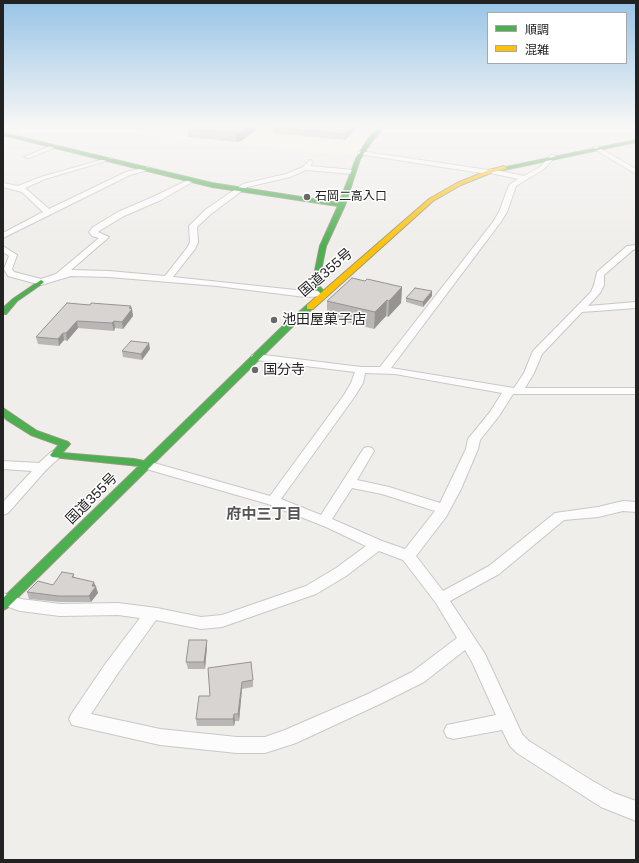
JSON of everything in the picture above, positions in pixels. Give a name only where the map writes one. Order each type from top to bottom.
[{"type":"main road","points":[[136,166],[192,180],[238,189],[342,204]]},
{"type":"main road","points":[[324,294],[316,288],[315,280],[323,246],[342,204],[356,166]]},
{"type":"main road","name":"国道355号","points":[[4,602],[256,357],[324,294],[431,200],[459,184],[490,172],[513,166]]},
{"type":"main road","points":[[3,312],[15,300],[41,282]]},
{"type":"main road","points":[[3,411],[10,418],[34,433],[65,444],[55,455]]},
{"type":"main road","points":[[55,455],[134,462],[146,465]]},
{"type":"street","points":[[20,188],[42,178],[86,166]]},
{"type":"street","points":[[167,279],[191,249],[194,242],[193,226],[197,221],[238,189],[250,183],[288,176],[306,166]]},
{"type":"street","points":[[316,166],[354,172]]},
{"type":"street","points":[[451,166],[524,178]]},
{"type":"street","points":[[384,370],[496,224],[503,212],[513,185],[544,166]]},
{"type":"street","points":[[626,166],[636,172]]},
{"type":"street","points":[[3,236],[128,173],[148,169]]},
{"type":"street","points":[[58,276],[105,237],[95,234],[93,232],[96,229],[121,214],[158,198],[192,180]]},
{"type":"street","points":[[3,184],[20,188],[48,212]]},
{"type":"street","points":[[408,556],[443,510],[454,489],[474,439],[529,373],[537,352],[595,293],[599,285],[600,274],[630,248],[636,247]]},
{"type":"street","points":[[3,248],[13,255],[8,269],[11,274],[41,282],[58,276],[79,273],[167,279],[305,294],[324,294]]},
{"type":"street","points":[[579,309],[636,305]]},
{"type":"street","points":[[256,357],[361,370],[384,370],[513,391],[636,391]]},
{"type":"street","points":[[273,501],[349,396],[357,383],[361,370]]},
{"type":"street","points":[[324,521],[368,451]]},
{"type":"street","points":[[3,510],[42,467],[55,455]]},
{"type":"street","points":[[3,465],[42,467]]},
{"type":"street","points":[[146,465],[273,501],[324,521],[377,545],[408,556],[441,599],[479,659],[516,740],[523,747],[608,800],[636,811]]},
{"type":"street","points":[[349,483],[384,490],[443,510]]},
{"type":"street","points":[[441,599],[494,570],[560,516],[623,506],[636,507]]},
{"type":"street","points":[[4,602],[60,610],[118,609],[158,614],[201,623],[222,621],[311,590],[353,564],[377,545]]},
{"type":"street","points":[[152,614],[112,668],[78,719],[160,737],[223,744],[265,745],[290,737],[374,699],[418,676],[466,640]]},
{"type":"street","points":[[453,731],[507,721]]},
{"type":"building","points":[[352,278],[365,281],[367,279],[402,287],[389,301],[387,300],[375,312],[327,301]]},
{"type":"building","points":[[415,288],[432,291],[423,302],[406,298]]},
{"type":"building","points":[[67,303],[131,306],[129,308],[132,309],[122,322],[114,321],[112,323],[77,321],[58,339],[36,337]]},
{"type":"building","points":[[131,341],[149,343],[141,354],[122,351]]},
{"type":"building","points":[[62,572],[74,574],[72,577],[94,582],[92,586],[96,586],[89,596],[58,596],[27,592],[38,581],[53,585]]},
{"type":"building","points":[[189,640],[207,640],[204,662],[186,662]]},
{"type":"building","points":[[251,662],[253,680],[242,682],[238,714],[234,714],[233,719],[196,719],[199,696],[210,696],[208,668]]},
{"type":"traffic: fast","points":[[135,166],[212,185],[342,205]]},
{"type":"traffic: fast","points":[[324,294],[315,285],[323,246],[347,191],[355,166]]},
{"type":"traffic: fast","points":[[504,168],[512,166]]},
{"type":"traffic: fast","points":[[3,312],[15,300],[41,282]]},
{"type":"traffic: fast","points":[[3,605],[287,327],[310,307]]},
{"type":"traffic: fast","points":[[3,411],[10,418],[34,433],[65,444],[55,455],[134,462],[147,465]]},
{"type":"traffic: slow","points":[[310,307],[431,200],[459,184],[491,171],[504,168]]},
{"type":"place","name":"石岡二高入口","points":[[307,197]]},
{"type":"place","name":"池田屋菓子店","points":[[274,320]]},
{"type":"place","name":"国分寺","points":[[255,370]]},
{"type":"district","name":"府中三丁目","points":[[264,515]]}]
